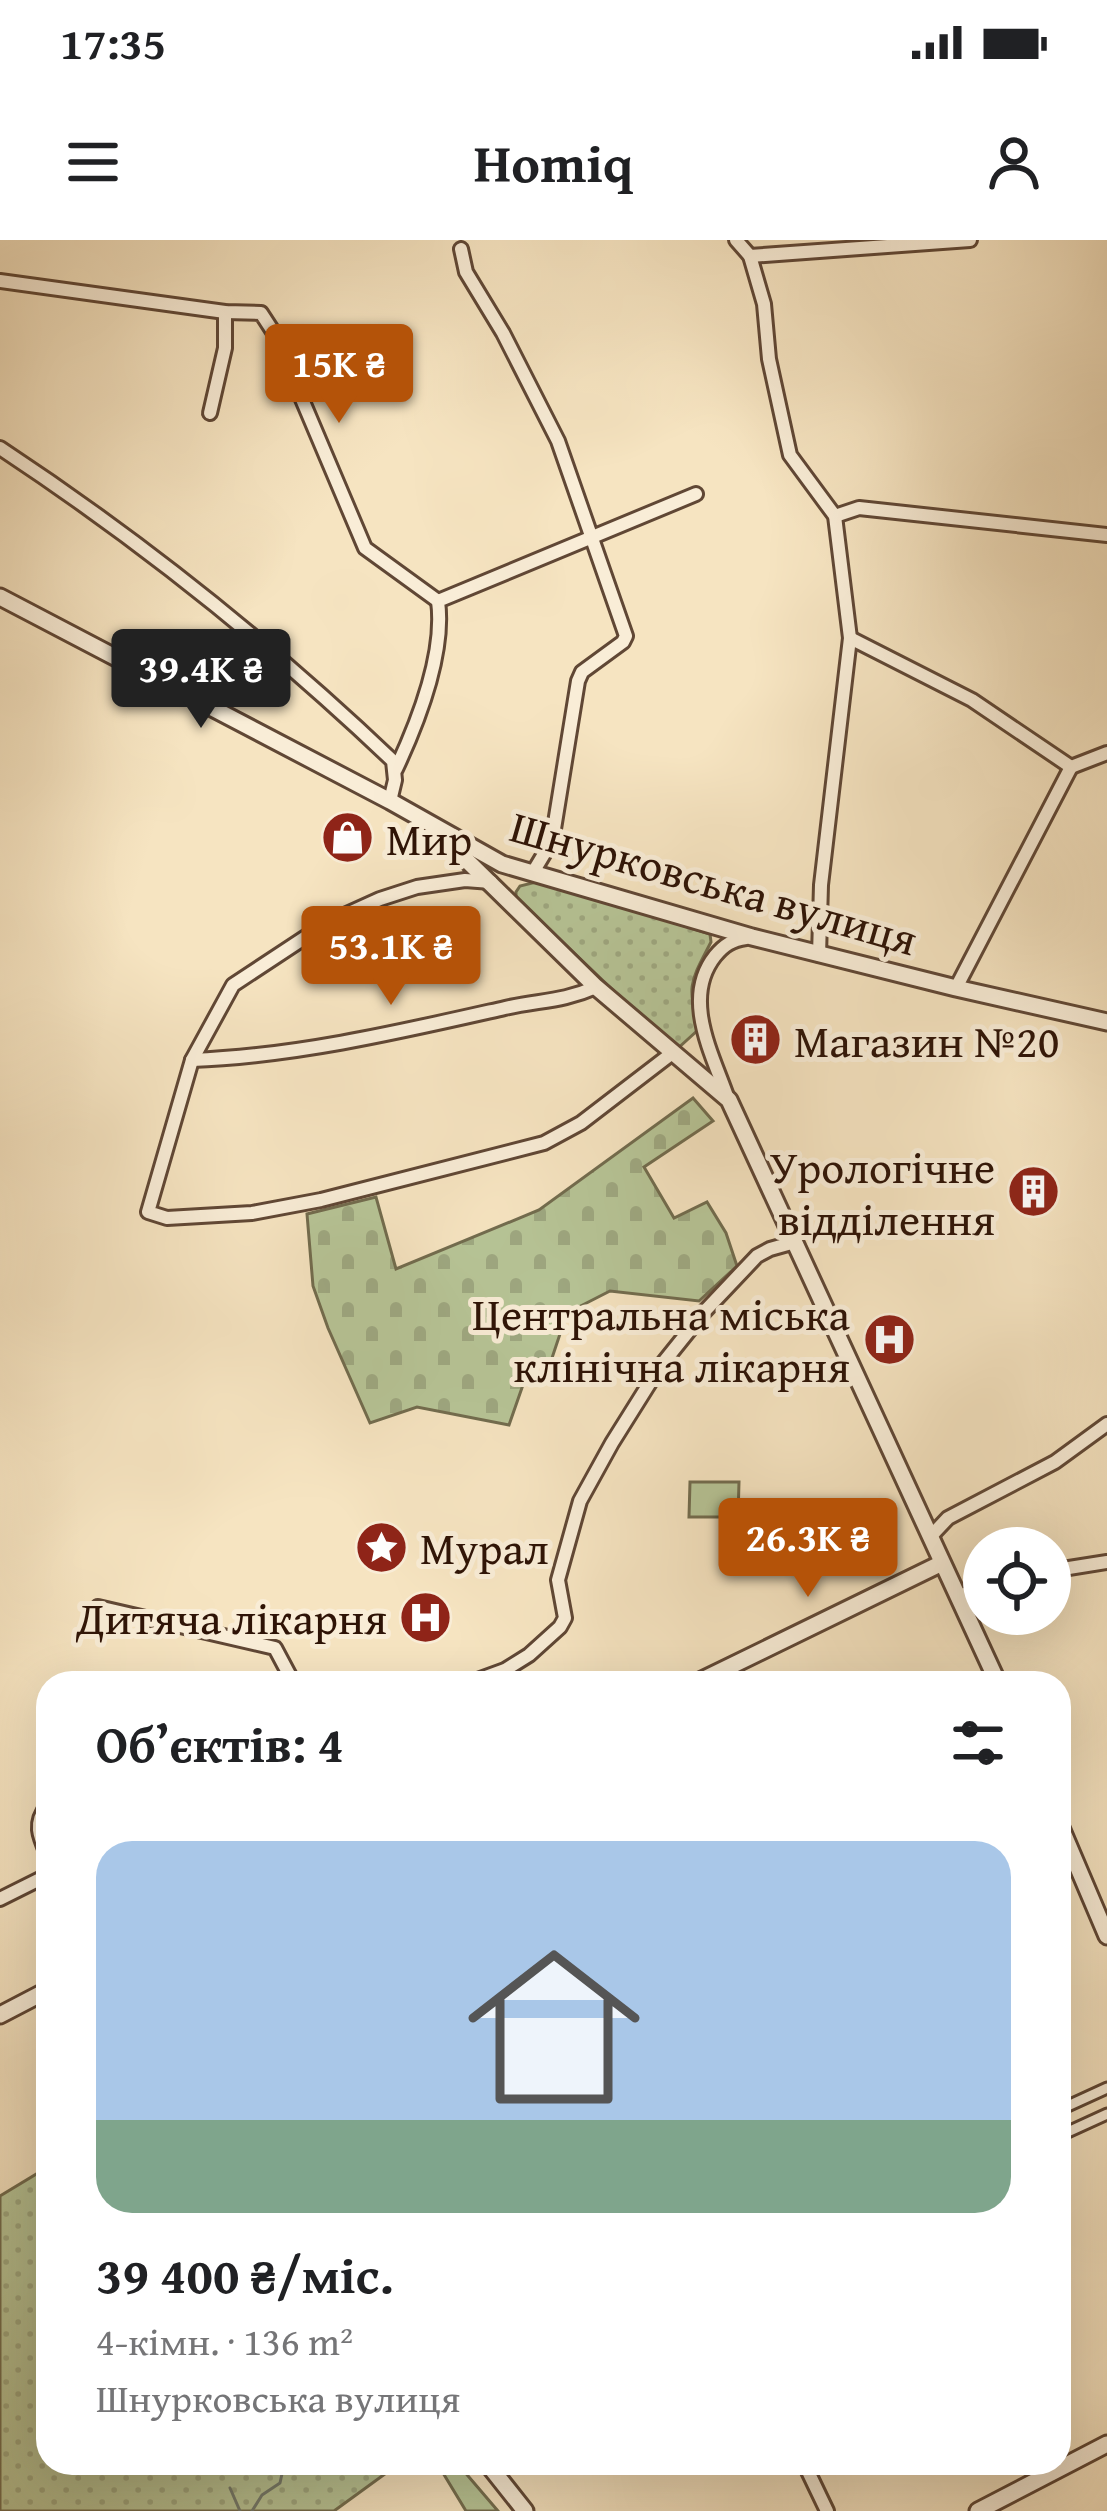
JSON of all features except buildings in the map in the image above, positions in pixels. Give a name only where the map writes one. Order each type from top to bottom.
[{"type":"street","points":[[736,240],[750,256],[764,304],[778,410],[790,455],[836,516],[850,638],[820,884],[819,955]]},
{"type":"street","points":[[750,256],[970,240]]},
{"type":"street","points":[[461,249],[466,272],[503,332],[558,441],[626,636],[582,672],[578,681],[550,844],[535,869],[538,874]]},
{"type":"street","points":[[0,280],[261,313],[274,333],[364,548],[437,601],[440,621],[420,718],[396,770],[390,801]]},
{"type":"street","points":[[210,413],[225,348],[225,311]]},
{"type":"street","points":[[0,448],[217,604],[315,686],[393,761],[396,770]]},
{"type":"street","points":[[437,601],[696,494]]},
{"type":"street","points":[[836,516],[859,508],[1107,535]]},
{"type":"street","name":"Шнурковська вулиця","points":[[0,596],[502,864],[819,955],[1107,1022]]},
{"type":"street","points":[[850,638],[972,700],[1071,767]]},
{"type":"street","points":[[956,988],[1071,767],[1107,753]]},
{"type":"street","points":[[427,823],[596,987],[728,1100]]},
{"type":"street","points":[[491,882],[465,880],[417,887],[380,899],[327,923],[233,985],[192,1060],[148,1212],[167,1217],[251,1213],[321,1200],[544,1143],[581,1123],[671,1054]]},
{"type":"street","points":[[752,937],[734,940],[706,967],[698,1009],[728,1100],[992,1671]]},
{"type":"street","points":[[192,1060],[239,1058],[417,1028],[522,1004],[562,1000],[596,987]]},
{"type":"street","points":[[502,1671],[560,1628],[565,1618],[558,1580],[580,1501],[659,1368],[757,1256],[796,1242]]},
{"type":"street","points":[[930,1537],[947,1518],[1055,1462],[1107,1424]]},
{"type":"street","points":[[1071,1568],[1107,1562]]},
{"type":"street","points":[[721,1671],[942,1563]]},
{"type":"street","points":[[957,1596],[963,1594]]},
{"type":"street","points":[[98,1607],[275,1648],[285,1671]]},
{"type":"street","points":[[1071,1851],[1107,1936]]},
{"type":"street","points":[[0,1899],[36,1880]]},
{"type":"street","points":[[0,2014],[36,1996]]},
{"type":"street","points":[[1071,2104],[1107,2088]]},
{"type":"street","points":[[1071,2130],[1107,2114]]},
{"type":"street","points":[[1071,2463],[1107,2444]]},
{"type":"street","points":[[497,2475],[526,2511]]},
{"type":"street","points":[[810,2475],[827,2511]]},
{"type":"street","points":[[978,2511],[1047,2475]]},
{"type":"green space","points":[[540,881],[710,934],[693,984],[699,1029],[676,1050],[516,898],[520,886]]},
{"type":"green space","points":[[693,1098],[713,1121],[644,1167],[674,1218],[707,1202],[726,1233],[737,1266],[699,1301],[610,1291],[567,1313],[550,1364],[532,1359],[509,1425],[417,1407],[370,1423],[313,1286],[307,1214],[376,1197],[396,1269],[539,1210]]},
{"type":"green space","points":[[690,1482],[739,1482],[738,1517],[689,1517]]},
{"type":"green space","points":[[36,2174],[36,2475],[384,2475],[334,2511],[0,2511],[0,2196]]},
{"type":"green space","points":[[444,2475],[467,2475],[498,2511],[466,2511]]},
{"type":"waterway","points":[[252,2511],[262,2495],[280,2483],[282,2475]]},
{"type":"waterway","points":[[230,2488],[240,2511]]},
{"type":"place","name":"Мир","points":[[347,838]]},
{"type":"place","name":"Магазин №20","points":[[755,1040]]},
{"type":"place","name":"Урологічне відділення","points":[[1034,1192]]},
{"type":"place","name":"Центральна міська клінічна лікарня","points":[[889,1339]]},
{"type":"place","name":"Мурал","points":[[381,1547]]},
{"type":"place","name":"Дитяча лікарня","points":[[426,1617]]}]
